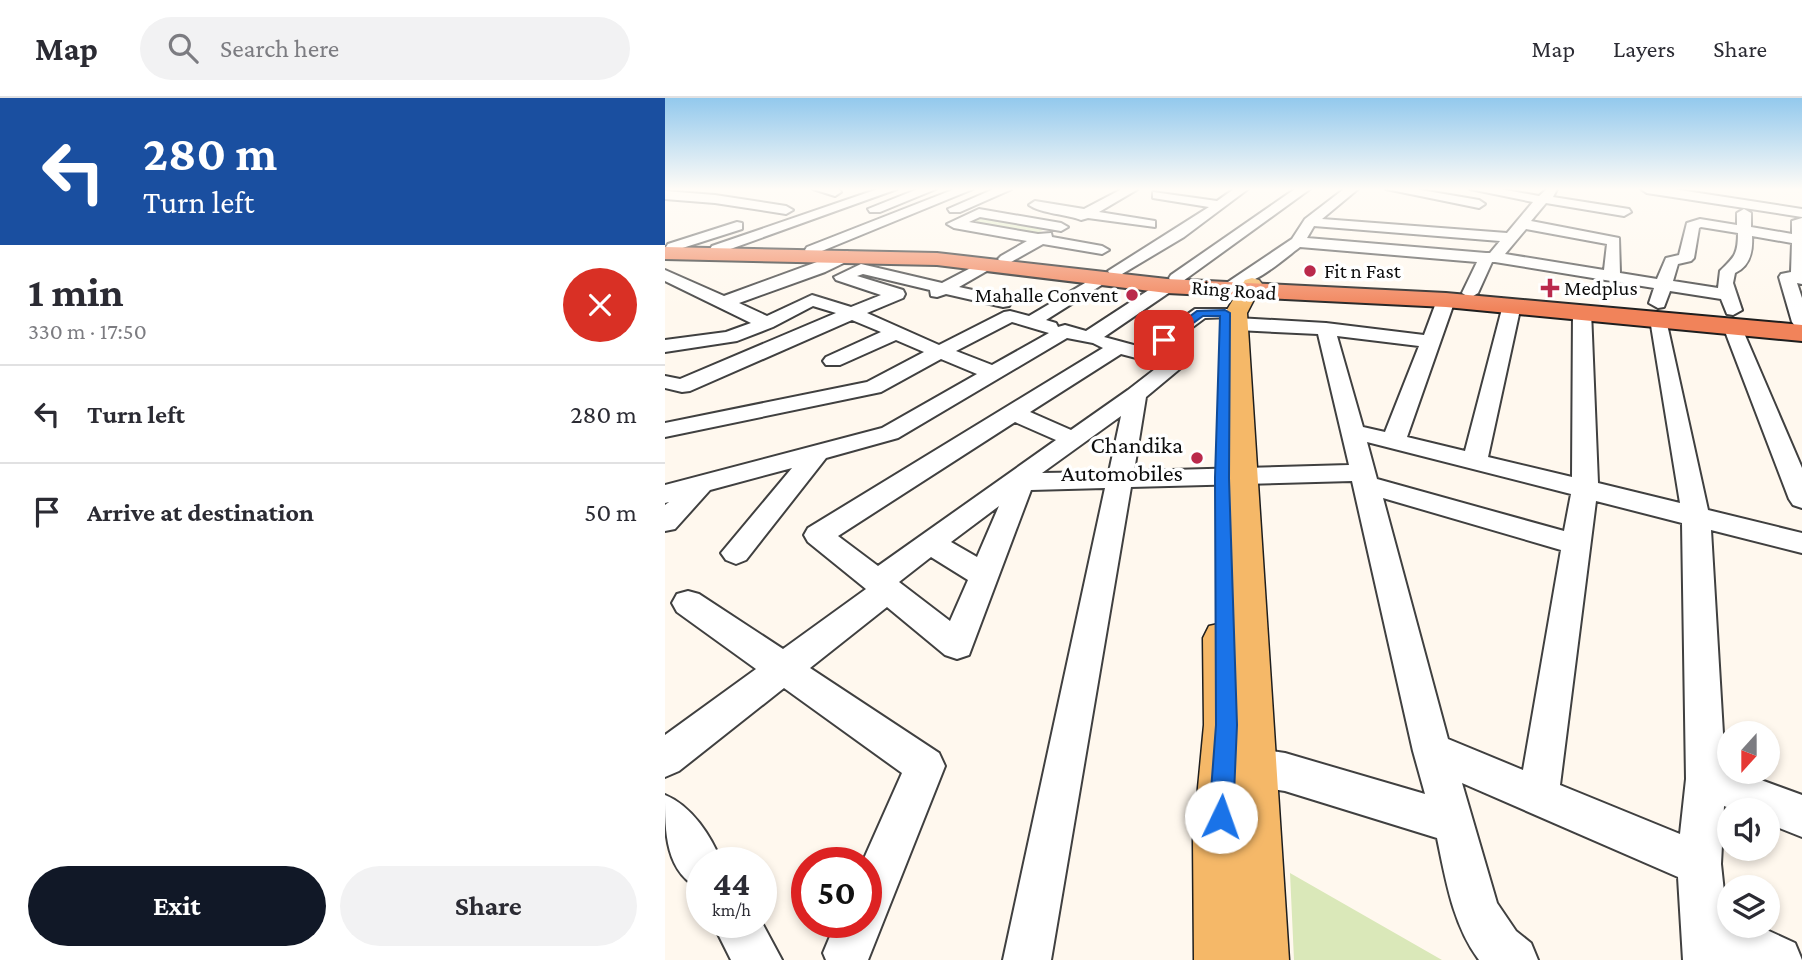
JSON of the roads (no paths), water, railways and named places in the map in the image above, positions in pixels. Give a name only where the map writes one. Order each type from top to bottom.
[{"type":"highway","name":"Ring Road","points":[[668,249],[767,249],[802,245],[864,255]]},
{"type":"highway","name":"Ring Road","points":[[668,249],[996,262],[1172,282],[1240,295],[1446,300],[1517,284]]},
{"type":"highway","name":"Ring Road","points":[[1240,295],[1470,293],[1517,284],[1584,307],[1657,314],[1731,312],[1802,326]]},
{"type":"main road","points":[[1224,960],[1220,840],[1227,725],[1232,477],[1240,295]]},
{"type":"main road","points":[[1232,477],[1253,767],[1259,960]]},
{"type":"street","points":[[668,249],[727,229]]},
{"type":"street","points":[[717,249],[774,229]]},
{"type":"street","points":[[802,245],[848,229]]},
{"type":"street","points":[[894,233],[904,229]]},
{"type":"street","points":[[984,229],[1102,250]]},
{"type":"street","points":[[930,296],[1059,229]]},
{"type":"street","points":[[1082,229],[1089,230]]},
{"type":"street","points":[[1031,322],[1186,229]]},
{"type":"street","points":[[1089,338],[1247,229]]},
{"type":"street","points":[[665,430],[873,387],[1010,316],[1144,354],[1201,313],[1240,295],[1297,242],[1305,229]]},
{"type":"street","points":[[1396,229],[1511,238]]},
{"type":"street","points":[[1450,233],[1454,229]]},
{"type":"street","points":[[1470,293],[1491,258],[1519,229]]},
{"type":"street","points":[[1530,229],[1585,272],[1665,286],[1731,312]]},
{"type":"street","points":[[1691,229],[1686,258],[1671,261],[1657,314],[1696,517],[1706,779],[1699,864],[1707,943],[1778,960]]},
{"type":"street","points":[[1739,229],[1801,240],[1801,279],[1787,277],[1802,326]]},
{"type":"street","points":[[1744,230],[1745,246],[1739,265],[1728,271],[1725,283],[1731,312],[1802,499]]},
{"type":"street","points":[[1475,460],[1517,284],[1555,248],[1614,241],[1612,277]]},
{"type":"street","points":[[1297,242],[1491,258],[1517,284]]},
{"type":"street","points":[[665,382],[681,386],[692,382],[897,294],[842,277],[864,255]]},
{"type":"street","points":[[725,302],[864,255],[946,287],[1003,302]]},
{"type":"street","points":[[1539,795],[1585,487],[1585,272]]},
{"type":"street","points":[[665,275],[767,323]]},
{"type":"street","points":[[1240,295],[1326,329],[1430,341]]},
{"type":"street","points":[[665,346],[730,337],[767,323],[812,300],[852,313],[991,372]]},
{"type":"street","points":[[1394,439],[1446,300]]},
{"type":"street","points":[[1326,329],[1432,751],[1455,823],[1480,924],[1503,953],[1514,960]]},
{"type":"street","points":[[665,494],[890,433],[1065,331]]},
{"type":"street","points":[[833,360],[895,333]]},
{"type":"street","points":[[1023,477],[957,645],[818,535],[1120,346]]},
{"type":"street","points":[[665,758],[783,669],[930,543],[1136,395],[1175,363]]},
{"type":"street","points":[[1027,960],[1136,395]]},
{"type":"street","points":[[1013,413],[1073,439]]},
{"type":"street","points":[[1352,431],[1394,439],[1802,543]]},
{"type":"street","points":[[736,553],[818,452]]},
{"type":"street","points":[[1023,477],[1118,480],[1232,477],[1365,479],[1578,545]]},
{"type":"street","points":[[665,522],[701,484]]},
{"type":"street","points":[[930,543],[983,575]]},
{"type":"street","points":[[688,603],[925,766],[882,869]]},
{"type":"street","points":[[1432,751],[1699,864]]},
{"type":"street","points":[[1253,767],[1285,772],[1455,823]]},
{"type":"street","points":[[1706,779],[1802,816]]},
{"type":"street","points":[[745,938],[758,960]]},
{"type":"place","name":"Fit n Fast","points":[[1310,271]]},
{"type":"place","name":"Medplus","points":[[1550,288]]},
{"type":"place","name":"Mahalle Convent","points":[[1132,295]]},
{"type":"place","name":"Chandika Automobiles","points":[[1197,458]]}]
